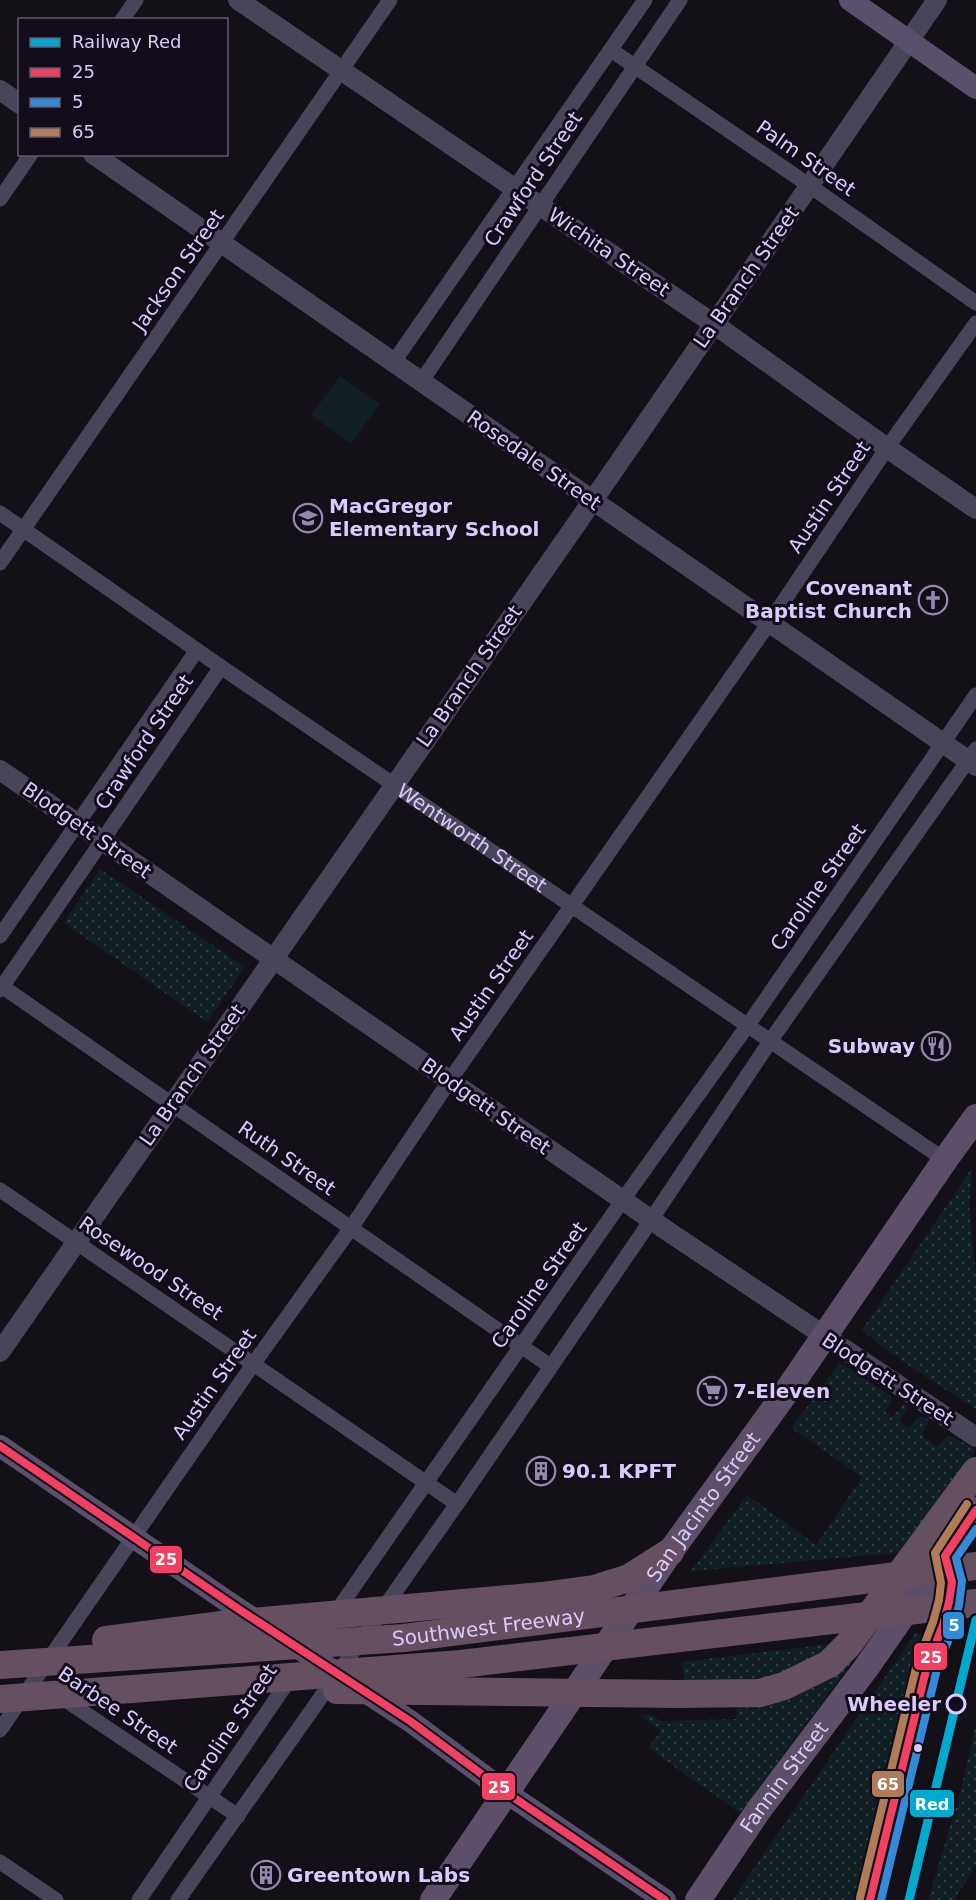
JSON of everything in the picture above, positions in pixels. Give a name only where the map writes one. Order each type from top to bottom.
[{"type":"highway","points":[[110,1691],[760,1693],[784,1686],[829,1664],[848,1645],[976,1471]]},
{"type":"highway","points":[[0,1654],[230,1624],[542,1596],[594,1589],[629,1578],[670,1552]]},
{"type":"highway","name":"Southwest Freeway","points":[[0,1665],[404,1638],[976,1566]]},
{"type":"highway","name":"Southwest Freeway","points":[[0,1699],[461,1664],[976,1603]]},
{"type":"main road","points":[[850,0],[976,88]]},
{"type":"main road","name":"San Jacinto Street","points":[[433,1900],[670,1552],[824,1337],[975,1120]]},
{"type":"main road","points":[[0,1446],[410,1722],[507,1793],[665,1900]]},
{"type":"main road","name":"Fannin Street","points":[[698,1900],[758,1811],[866,1668],[976,1510]]},
{"type":"street","points":[[123,18],[135,0]]},
{"type":"street","name":"Wichita Street","points":[[238,0],[714,324],[976,509]]},
{"type":"street","name":"Jackson Street","points":[[0,563],[390,0]]},
{"type":"street","name":"Crawford Street","points":[[393,363],[645,0]]},
{"type":"street","name":"Crawford Street","points":[[421,382],[680,0]]},
{"type":"street","name":"La Branch Street","points":[[0,1352],[937,0]]},
{"type":"street","name":"Palm Street","points":[[611,50],[976,303]]},
{"type":"street","points":[[0,90],[18,103]]},
{"type":"street","points":[[0,199],[30,156]]},
{"type":"street","name":"Rosedale Street","points":[[96,156],[944,743],[974,758]]},
{"type":"street","name":"Austin Street","points":[[0,1730],[254,1363],[351,1228],[450,1080],[976,323]]},
{"type":"street","name":"Wentworth Street","points":[[0,513],[220,667],[945,1160]]},
{"type":"street","name":"Crawford Street","points":[[0,936],[197,650]]},
{"type":"street","name":"Crawford Street","points":[[1,987],[220,667]]},
{"type":"street","name":"Caroline Street","points":[[139,1900],[307,1653],[622,1201],[748,1025],[976,695]]},
{"type":"street","points":[[178,1900],[457,1504],[771,1040],[974,758]]},
{"type":"street","name":"Blodgett Street","points":[[0,770],[622,1201],[976,1437]]},
{"type":"street","name":"Ruth Street","points":[[1,987],[550,1366]]},
{"type":"street","name":"Rosewood Street","points":[[0,1190],[457,1504]]},
{"type":"street","name":"Barbee Street","points":[[34,1679],[238,1816]]},
{"type":"street","points":[[0,1862],[56,1900]]},
{"type":"shaded area","points":[[340,376],[380,404],[351,444],[311,415]]},
{"type":"shaded area","points":[[100,869],[245,967],[207,1022],[64,923]]},
{"type":"shaded area","points":[[972,1168],[969,1207],[976,1276],[976,1409],[903,1362],[862,1330]]},
{"type":"shaded area","points":[[840,1363],[891,1396],[891,1403],[885,1412],[892,1417],[903,1405],[906,1405],[907,1409],[899,1421],[909,1428],[918,1417],[924,1416],[928,1424],[922,1436],[937,1447],[949,1435],[976,1449],[972,1459],[908,1552],[691,1571],[747,1495],[816,1545],[862,1477],[791,1428]]},
{"type":"shaded area","points":[[916,1632],[926,1636],[861,1900],[732,1900]]},
{"type":"shaded area","points":[[869,1639],[740,1813],[648,1748],[661,1731],[639,1715],[650,1714],[661,1721],[736,1719],[737,1706]]},
{"type":"shaded area","points":[[838,1643],[782,1681],[685,1688],[682,1662]]},
{"type":"shaded area","points":[[976,1724],[976,1866],[954,1900],[928,1900],[959,1797]]},
{"type":"rail line","name":"Red","points":[[909,1900],[976,1620]]},
{"type":"transit line","name":"25","points":[[0,1446],[237,1608],[410,1721],[507,1793],[665,1900]]},
{"type":"transit line","name":"65","points":[[860,1898],[917,1664],[939,1600],[941,1583],[935,1553],[967,1504]]},
{"type":"transit line","name":"25","points":[[870,1900],[927,1666],[943,1625],[949,1602],[952,1582],[945,1556],[976,1510]]},
{"type":"transit line","name":"5","points":[[881,1900],[937,1669],[953,1629],[959,1605],[962,1581],[956,1558],[976,1529]]},
{"type":"place","name":"MacGregor Elementary School","points":[[308,518]]},
{"type":"place","name":"Covenant Baptist Church","points":[[933,600]]},
{"type":"place","name":"Subway","points":[[936,1046]]},
{"type":"place","name":"7-Eleven","points":[[712,1391]]},
{"type":"place","name":"90.1 KPFT","points":[[541,1471]]},
{"type":"place","name":"Wheeler","points":[[956,1704]]},
{"type":"place","name":"Greentown Labs","points":[[266,1875]]}]
